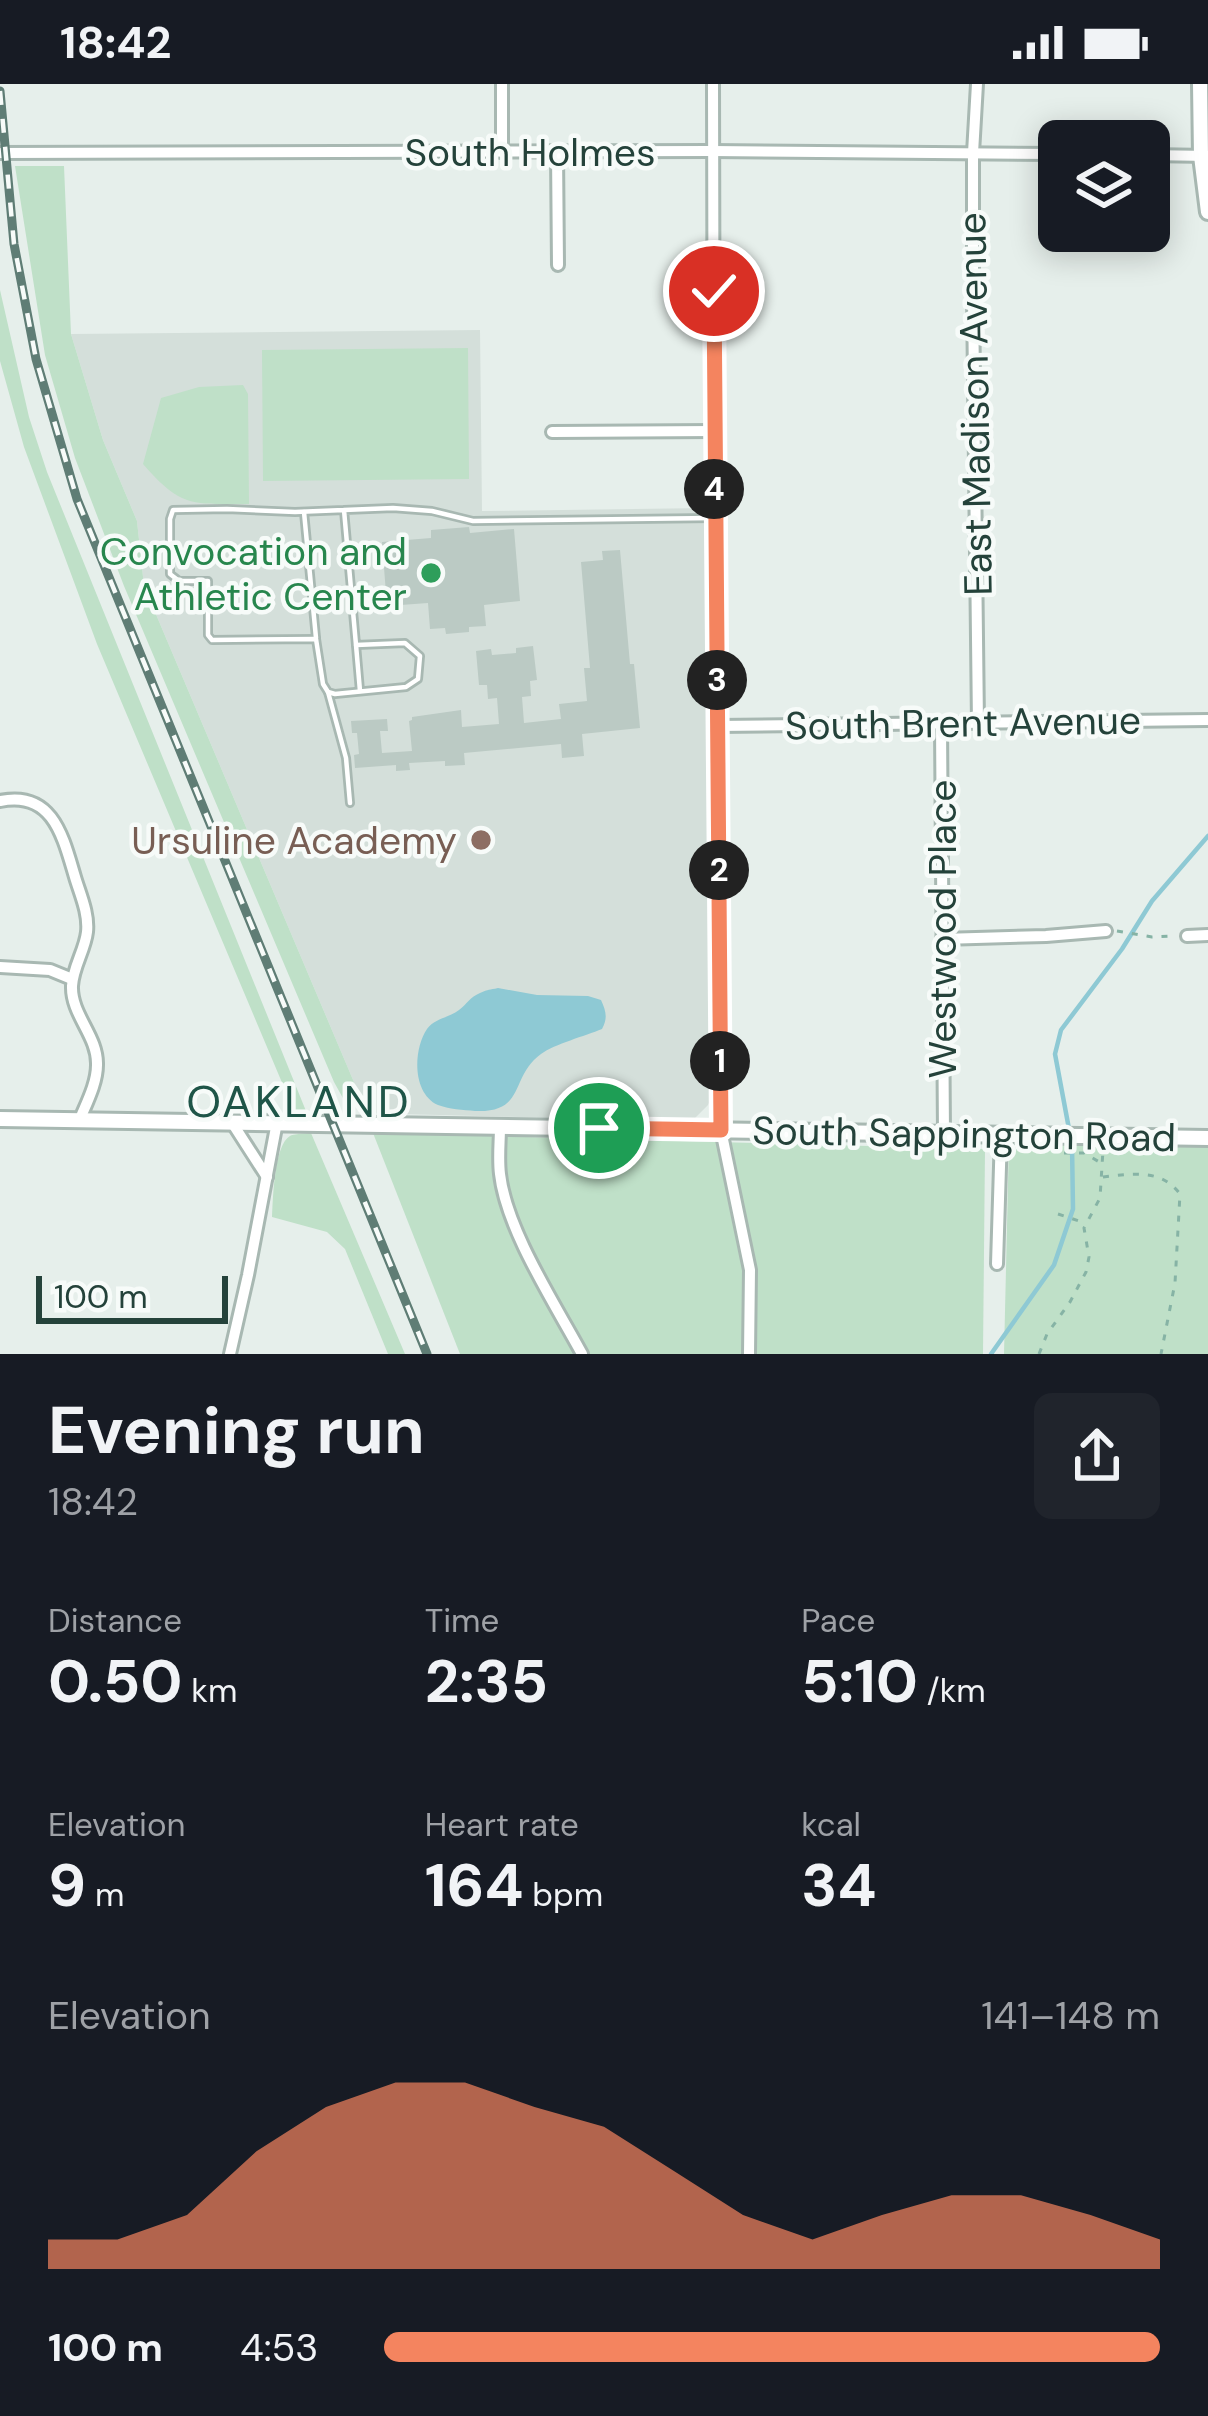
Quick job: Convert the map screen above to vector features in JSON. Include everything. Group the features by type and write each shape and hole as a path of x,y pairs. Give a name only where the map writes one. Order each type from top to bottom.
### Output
{"street":[{"path":"502,84 502,152"},
{"path":"712,84 721,1130 749,1270 749,1354"},
{"name":"East Madison Avenue","path":"977,84 973,153 978,724"},
{"path":"1200,84 1208,212"},
{"path":"557,152 558,265"},
{"name":"South Holmes","path":"0,153 1038,154"},
{"path":"1170,155 1204,156"},
{"path":"552,431 715,431"},
{"name":"South Brent Avenue","path":"718,726 1208,720"},
{"name":"Westwood Place","path":"940,725 944,1134"},
{"path":"0,801 31,802 54,819 87,920 72,993 97,1058 80,1119"},
{"path":"942,939 1106,931"},
{"path":"1187,936 1208,935"},
{"path":"0,967 50,970 72,979"},
{"name":"South Sappington Road","path":"0,1119 1208,1138"},
{"path":"231,1121 267,1177"},
{"path":"227,1352 277,1122"},
{"path":"500,1126 500,1174 508,1207 582,1354"},
{"path":"997,1264 1001,1134"}],"lane":[{"path":"316,639 212,640 206,630 208,581 178,580 170,574 172,510 393,508 473,521 714,518"},
{"path":"344,510 360,691"},
{"path":"304,512 323,685 339,724 350,802"},
{"path":"328,692 406,687 418,679 420,656 405,643 356,645"}],"path":[{"path":"1123,931 1187,936"},
{"path":"1039,1354 1086,1272 1089,1257 1084,1233 1098,1206 1104,1136"},
{"path":"1064,1153 1081,1153 1103,1163"},
{"path":"1103,1178 1147,1174 1175,1186 1180,1194 1174,1283 1161,1354"},
{"path":"1061,1215 1086,1224"}],"shaded area":[{"name":"Ursuline Academy","path":"480,330 482,511 708,508 712,1096 694,1119 359,1113 359,1094 144,586 137,521 103,440 71,334"}],"green space":[{"path":"15,166 64,166 71,334 103,440 137,521 144,586 359,1094 359,1109 344,1100 334,1082 124,586 75,458 45,355"},
{"path":"0,290 29,417 47,472 306,1111 294,1111 97,644 24,447 0,361"},
{"path":"468,348 469,479 263,481 262,350"},
{"path":"243,385 248,394 249,504 190,501 168,489 143,464 161,398 199,387"},
{"path":"311,1133 405,1354 388,1354 345,1249 327,1232 272,1217 275,1173 285,1141"},
{"path":"373,1133 985,1149 983,1354 460,1354"},
{"path":"1009,1141 1208,1142 1208,1354 1004,1354"}],"water":[{"path":"498,988 601,1000 604,1025 541,1054 503,1106 475,1111 438,1105 419,1081 422,1038 434,1023 477,995"}],"building":[{"name":"Convocation and Athletic Center","path":"469,527 470,533 514,529 520,601 484,605 486,626 446,634 445,628 430,629 428,603 387,606 382,542 431,538 431,530"},
{"path":"620,550 640,728 582,734 584,756 562,758 561,744 464,753 465,765 445,766 445,761 409,763 410,770 396,771 396,765 355,768 354,755 359,754 351,721 387,719 388,731 380,731 382,753 412,751 412,717 461,710 462,727 499,724 497,698 488,699 487,685 479,685 476,651 516,653 516,648 533,646 537,680 530,681 531,696 522,697 524,723 561,719 559,704 587,701 584,668 590,668 581,562 603,560 602,551"}],"waterway":[{"path":"991,1354 1054,1265 1073,1209 1072,1145 1055,1054 1061,1030 1152,901 1208,836"}],"railway":[{"path":"0,91 14,244 36,359 77,499 427,1354"}],"place":[{"name":"Convocation and Athletic Center","path":"431,573"},
{"name":"Ursuline Academy","path":"481,840"}],"district":[{"name":"OAKLAND","path":"299,1101"}],"route":[{"path":"599,1128 721,1130 714,291"}]}
